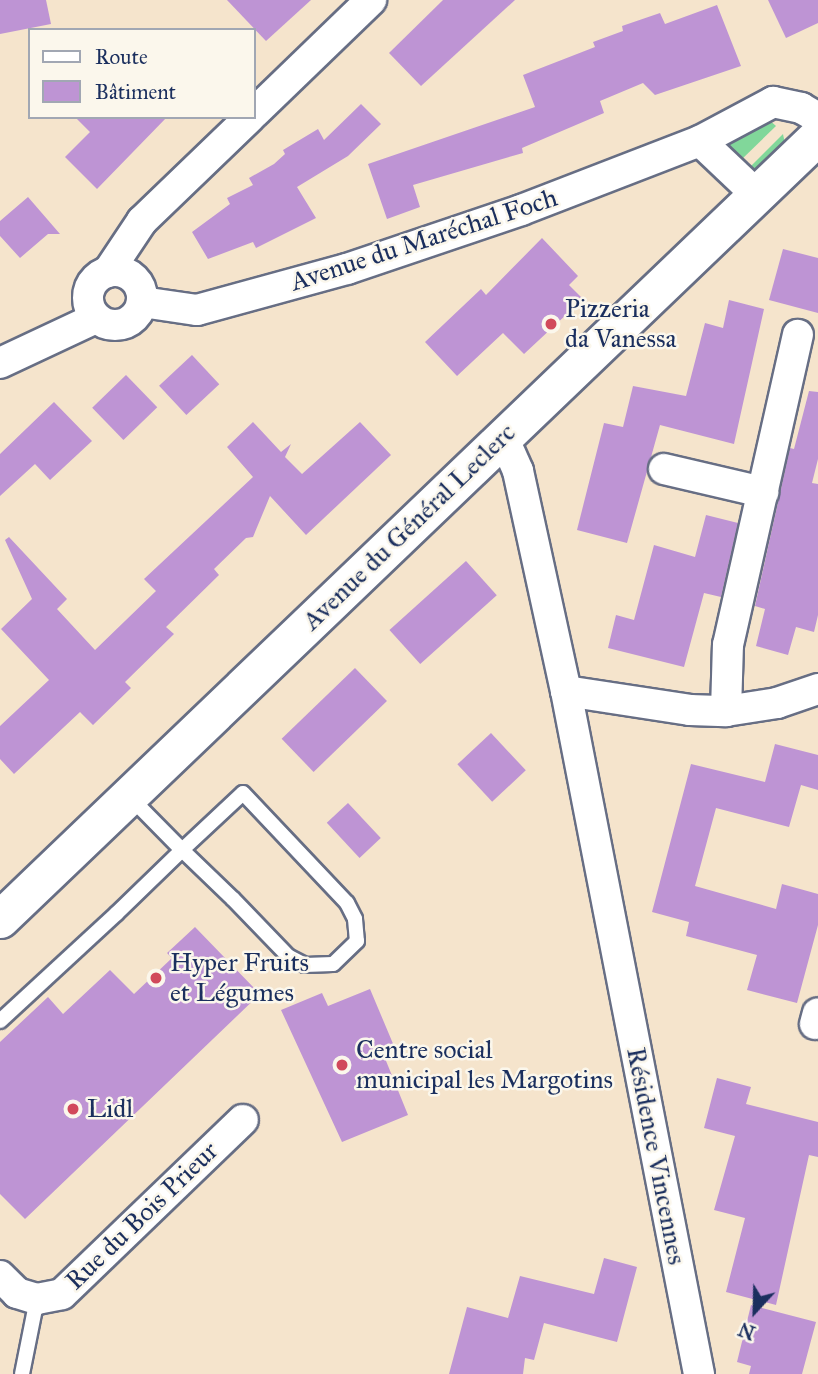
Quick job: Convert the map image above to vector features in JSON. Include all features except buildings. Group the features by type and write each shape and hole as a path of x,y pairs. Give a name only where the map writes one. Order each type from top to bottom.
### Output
{"street":[{"path":"256,111 371,0"},
{"name":"Avenue du Maréchal Foch","path":"142,302 197,310 347,269 521,211 700,141 774,102 800,108 818,118"},
{"path":"92,308 94,282 108,272 142,221 248,119"},
{"name":"Avenue du Général Leclerc","path":"0,919 818,136"},
{"path":"700,141 757,195"},
{"path":"92,308 111,325 128,322 142,302 133,278 108,272"},
{"path":"0,341 92,308"},
{"path":"0,363 92,308"},
{"path":"726,711 728,645 798,335"},
{"name":"Résidence Vincennes","path":"503,437 518,471 566,691 699,1374"},
{"path":"664,468 763,492"},
{"path":"566,691 690,710 726,711 777,704 818,689"},
{"name":"Rue du Bois Prieur","path":"0,1276 17,1293 37,1298 62,1294 243,1119"}],"lane":[{"path":"0,1021 182,850 243,793 347,903 355,919 357,941 333,964 305,965 297,961 182,850 128,795"},
{"path":"22,1374 37,1298"}],"green space":[{"path":"767,118 776,126 739,162 725,144"},
{"path":"783,134 785,144 757,173 747,170"}],"place":[{"name":"Pizzeria da Vanessa","path":"551,324"},
{"name":"Hyper Fruits et Légumes","path":"156,978"},
{"name":"Centre social municipal les Margotins","path":"342,1065"},
{"name":"Lidl","path":"73,1109"}]}
